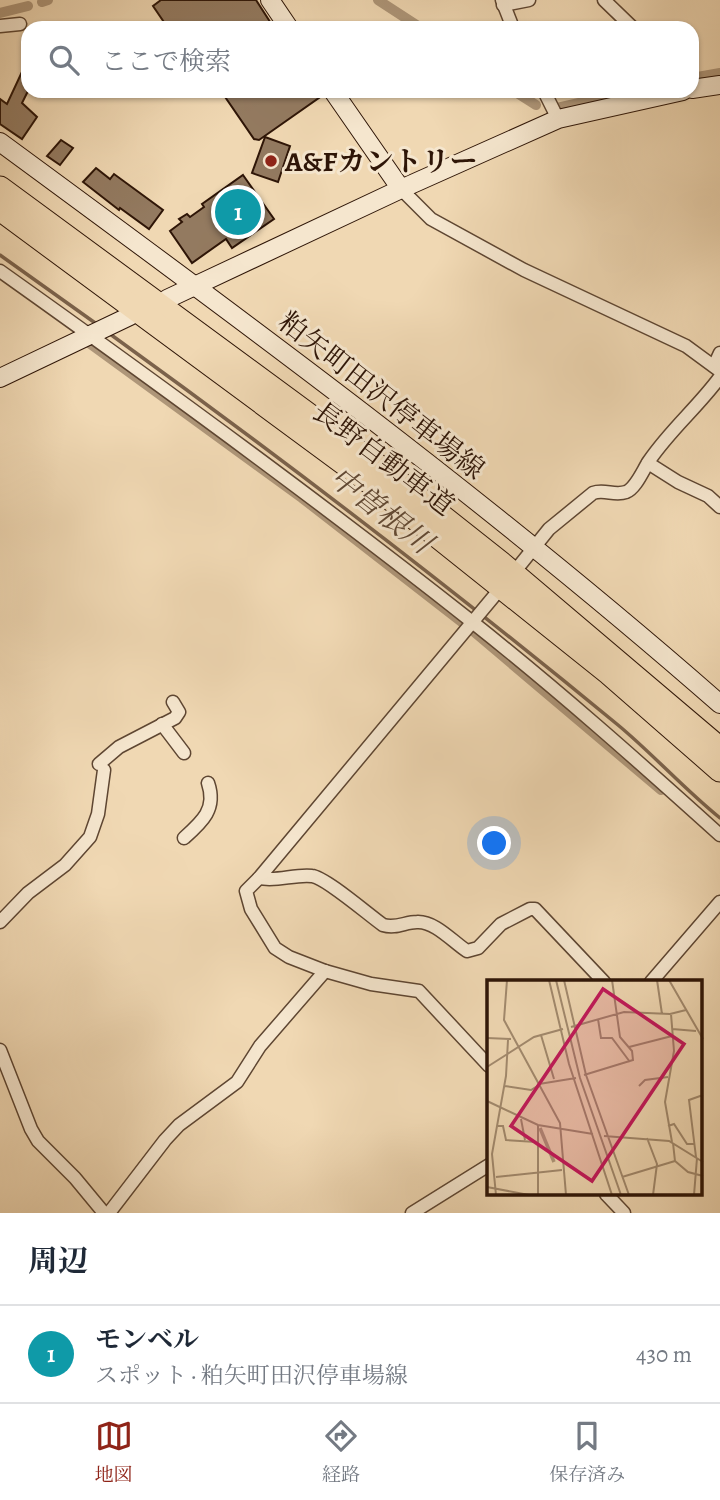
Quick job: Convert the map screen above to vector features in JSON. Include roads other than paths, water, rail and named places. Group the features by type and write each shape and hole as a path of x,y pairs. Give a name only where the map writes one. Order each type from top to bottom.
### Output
{"highway":[{"name":"長野自動車道","path":"0,188 382,469 503,565 720,749"},
{"name":"長野自動車道","path":"0,208 371,483 609,673 720,770"}],"main road":[{"path":"270,0 284,21"},
{"path":"699,88 720,85"},
{"path":"338,98 401,189"},
{"path":"167,299 401,189 558,120 653,98"},
{"name":"粕矢町田沢停車場線","path":"0,142 351,402 534,547 720,704"},
{"path":"0,378 130,316"}],"street":[{"path":"510,21 503,3 529,0"},
{"path":"604,0 626,21"},
{"path":"0,26 20,24"},
{"path":"547,98 558,120"},
{"path":"401,189 431,219 524,270 686,346 718,371"},
{"path":"0,271 284,478 472,622 626,751 720,835"},
{"path":"520,565 548,529 593,493 620,493 631,488 677,425 701,404 718,371 720,353"},
{"path":"648,463 678,482 708,496 720,508"},
{"path":"487,1064 419,991 371,984 325,971 289,957 275,948 248,901 246,891 495,595"},
{"path":"0,922 28,893 65,865 90,837 98,814 102,767 119,747 175,718 179,712 173,702"},
{"path":"162,724 184,753"},
{"path":"184,838 208,813 212,802 208,783"},
{"path":"259,878 270,881 285,877 317,876 383,925 395,927 417,922 430,924 467,951 478,948 501,924 535,909 602,980"},
{"path":"653,980 720,902"},
{"path":"0,1050 38,1141 106,1213 179,1125 237,1082 260,1046 325,971"},
{"path":"412,1213 487,1166"},
{"path":"608,1196 624,1213"}],"waterway":[{"path":"42,2 48,0"},
{"path":"378,0 410,21"},
{"path":"0,13 28,6"},
{"path":"699,77 720,73"},
{"path":"525,98 536,105"},
{"path":"557,108 601,98"},
{"name":"中曽根川","path":"0,255 98,325"},
{"name":"中曽根川","path":"110,334 430,574 618,725 720,818"},
{"path":"89,343 302,498 463,623"},
{"path":"473,631 661,790"}],"place":[{"name":"A&Fカントリー","path":"271,161"},
{"name":"モンベル","path":"238,212"}]}
